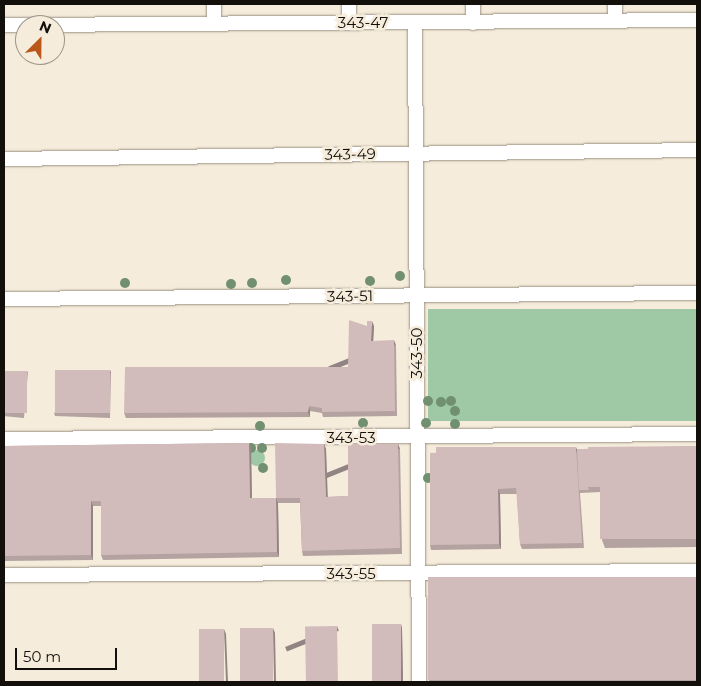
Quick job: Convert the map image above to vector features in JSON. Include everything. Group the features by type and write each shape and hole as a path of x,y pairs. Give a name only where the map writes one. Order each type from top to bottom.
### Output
{"street":[{"path":"214,4 214,24"},
{"path":"349,4 349,23"},
{"path":"473,4 473,23"},
{"path":"615,4 615,21"},
{"name":"343-47","path":"65,25 697,20"},
{"name":"343-50","path":"415,23 419,682"},
{"name":"343-49","path":"4,159 697,150"},
{"name":"343-51","path":"4,299 697,293"},
{"name":"343-53","path":"4,439 418,438 697,434"},
{"name":"343-55","path":"4,575 697,571"}],"green space":[{"path":"428,309 697,309 697,421 428,421"},
{"path":"254,450 260,450 265,455 263,464 254,466 249,461 249,455"}],"building":[{"path":"349,320 367,326 367,321 372,321 371,341 394,340 395,411 322,412 322,408 309,406 308,412 124,413 125,367 348,367"},
{"path":"55,370 110,370 110,413 55,413"},
{"path":"4,371 27,371 27,413 4,413"},
{"path":"249,443 250,498 276,498 277,552 101,555 101,501 91,501 91,555 4,556 4,446"},
{"path":"275,443 324,444 326,497 348,496 348,444 398,444 400,548 302,551 300,498 276,498"},
{"path":"697,446 697,484 600,485 601,487 588,487 588,447"},
{"path":"436,447 576,447 582,543 520,544 516,488 498,489 499,544 430,545 430,453 436,453"},
{"path":"577,449 588,449 589,490 579,490"},
{"path":"600,484 697,484 697,539 600,539"},
{"path":"428,577 697,577 697,680 428,680"},
{"path":"372,624 401,624 401,681 372,681"},
{"path":"337,626 338,682 306,682 305,627"},
{"path":"240,628 273,628 273,682 240,682"},
{"path":"199,629 224,629 224,682 199,682"}]}
